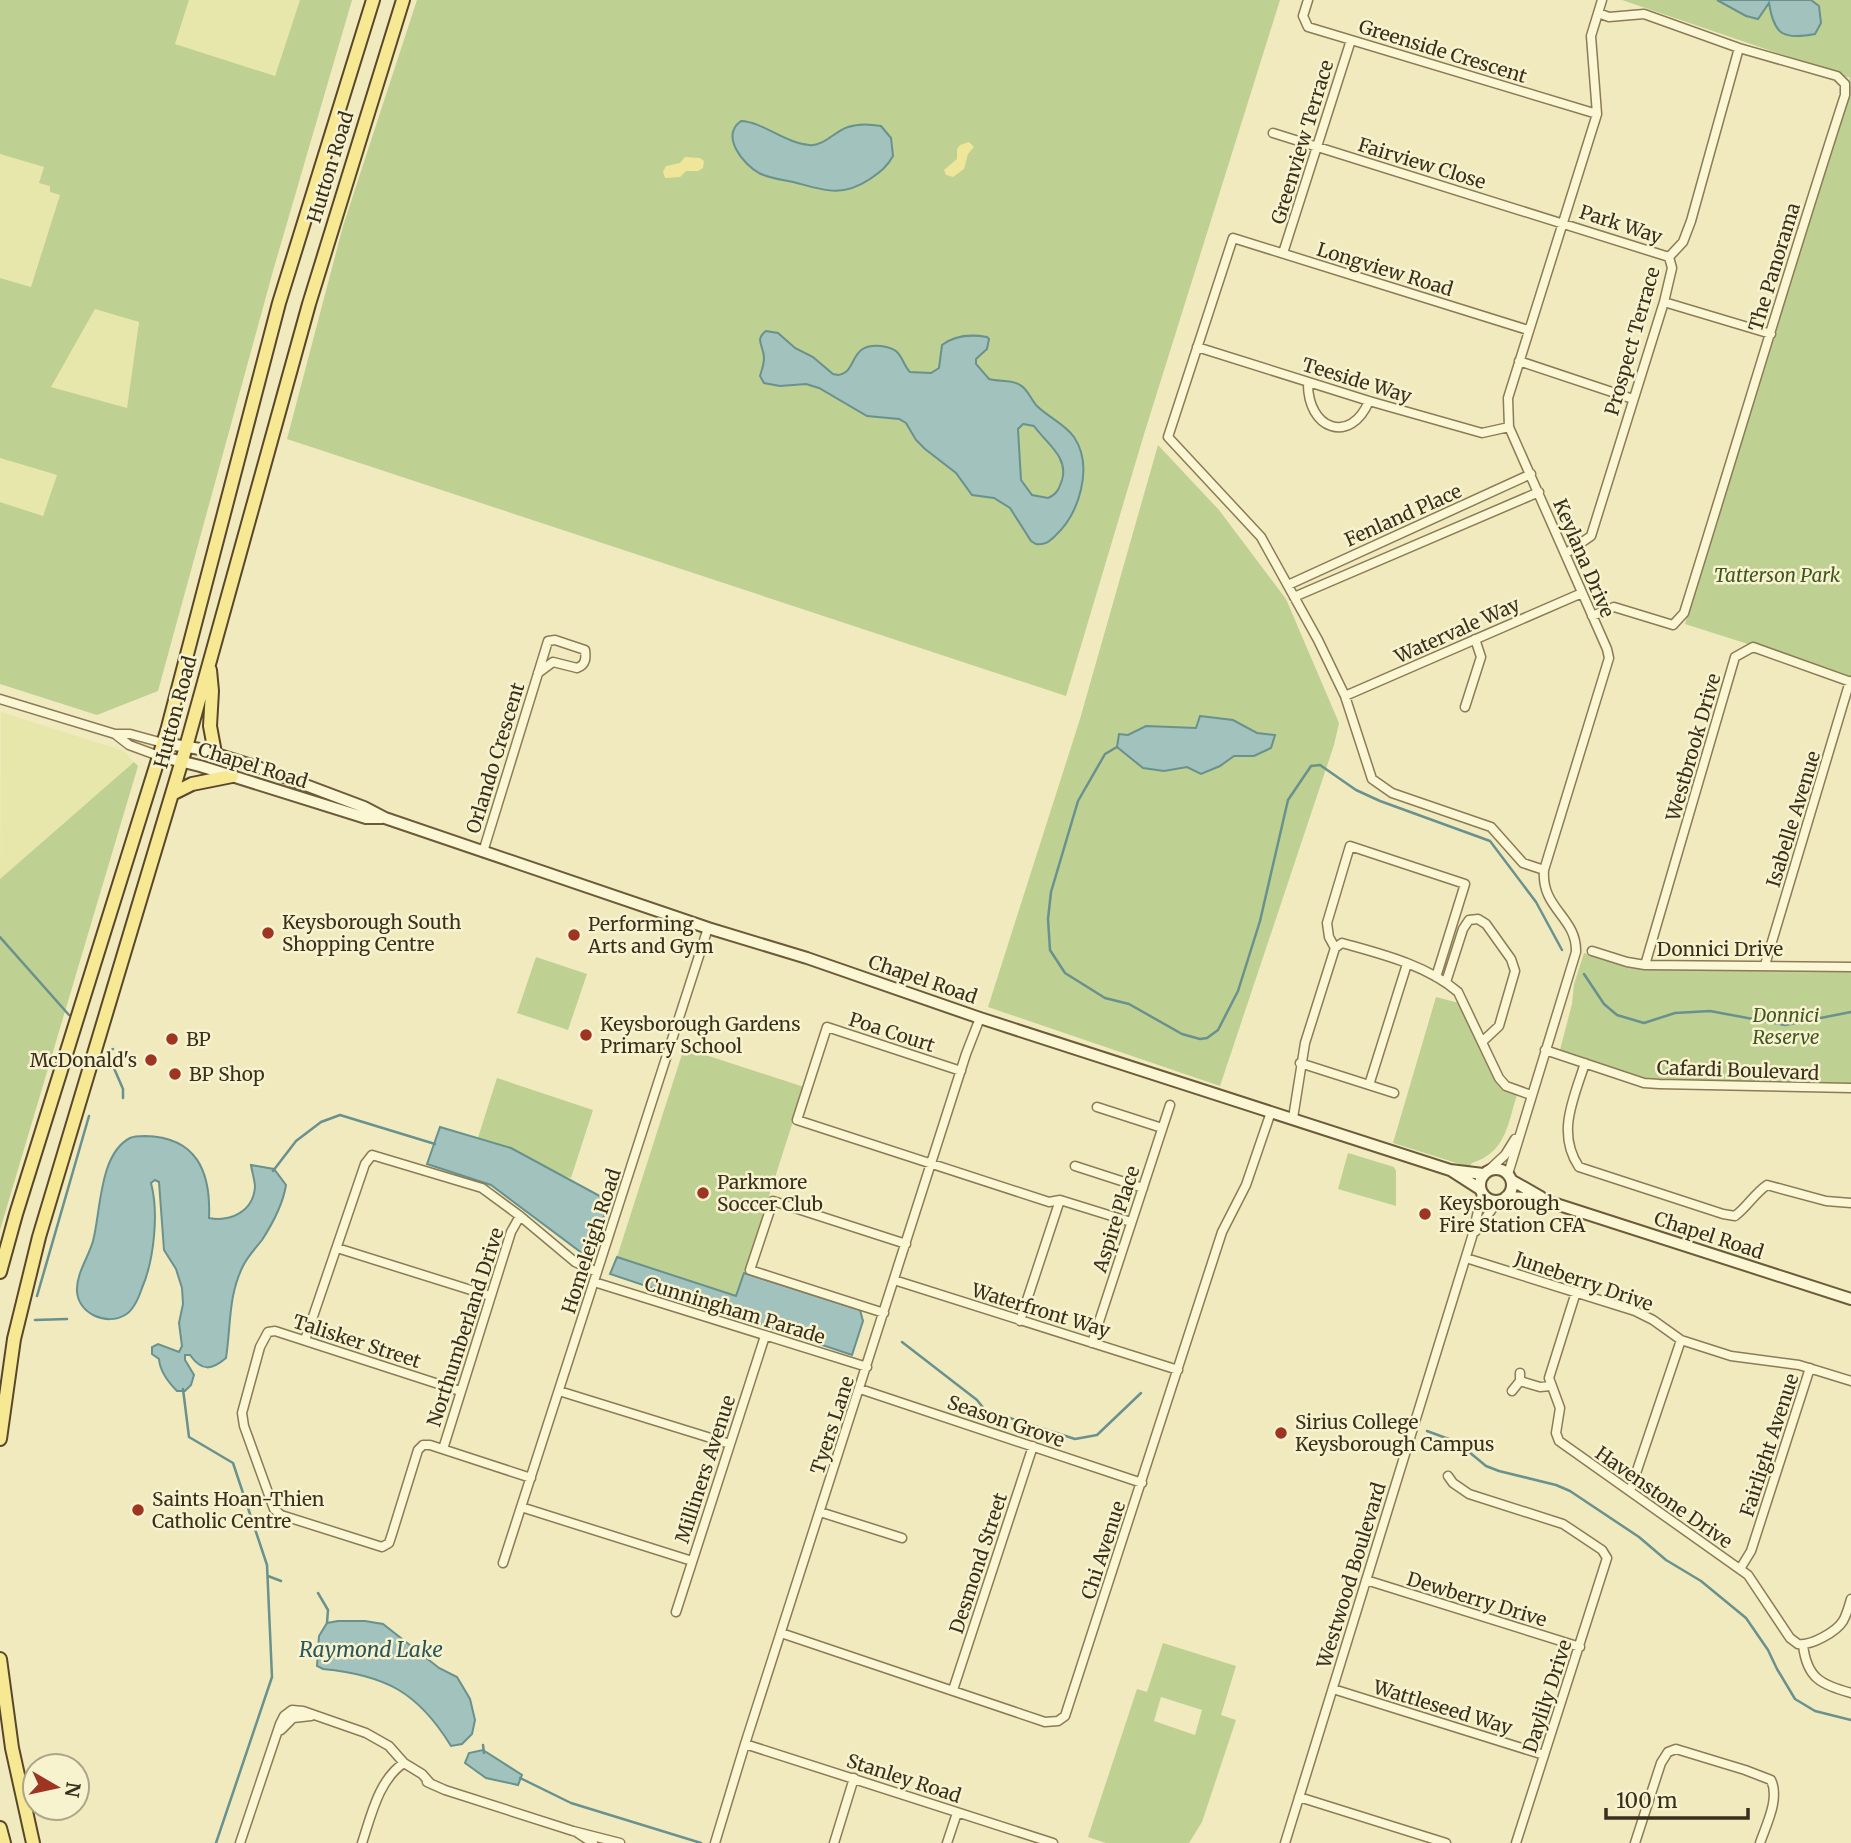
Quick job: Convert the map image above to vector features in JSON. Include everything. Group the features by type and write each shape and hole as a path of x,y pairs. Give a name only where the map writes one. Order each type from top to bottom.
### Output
{"main road":[{"name":"Hutton Road","path":"0,1272 161,749 279,303 373,0"},
{"name":"Hutton Road","path":"0,1439 14,1339 30,1269 182,761 309,304 403,0"},
{"path":"210,659 210,726 215,754"},
{"name":"Chapel Road","path":"161,749 186,747 267,770 364,807 385,818 980,1018 1450,1170 1487,1172"},
{"name":"Chapel Road","path":"161,749 182,761 366,818 385,818"},
{"path":"172,794 192,784 232,776"},
{"path":"1500,1169 1509,1177 1511,1189 1502,1199 1489,1200 1481,1192 1487,1172 1500,1169"},
{"name":"Chapel Road","path":"1450,1170 1481,1192"},
{"name":"Chapel Road","path":"1509,1177 1556,1204"},
{"name":"Chapel Road","path":"1502,1199 1528,1198 1556,1204 1851,1299"},
{"path":"0,1659 12,1748 33,1843"},
{"path":"0,1828 4,1843"}],"street":[{"name":"Greenside Crescent","path":"1308,0 1303,16 1308,27 1597,114"},
{"name":"Keylana Drive","path":"1544,870 1609,658 1509,427 1508,398 1597,114 1591,36 1602,0"},
{"name":"The Panorama","path":"1592,616 1614,607 1673,625 1684,613 1771,334 1783,287 1845,95 1845,85 1837,76 1739,48 1644,13 1609,17 1598,13"},
{"name":"Greenview Terrace","path":"1283,253 1350,40"},
{"name":"Prospect Terrace","path":"1565,554 1591,536 1664,302 1672,268 1669,257 1683,242 1691,221 1739,48"},
{"name":"Fairview Close","path":"1273,133 1562,222"},
{"name":"Park Way","path":"1562,222 1669,257"},
{"name":"Longview Road","path":"1198,347 1233,238 1528,330"},
{"path":"1664,302 1771,334"},
{"path":"1198,347 1168,437 1261,537 1345,696 1372,779 1392,793 1491,827 1523,863 1544,870 1545,893 1570,928 1576,943 1509,1177"},
{"name":"Teeside Way","path":"1198,347 1369,401 1482,433 1509,427"},
{"path":"1519,361 1633,399"},
{"path":"1308,382 1312,410 1324,423 1335,427 1348,425 1360,418 1369,401"},
{"name":"Fenland Place","path":"1288,585 1531,474"},
{"name":"Fenland Place","path":"1294,597 1539,492"},
{"name":"Watervale Way","path":"1345,696 1582,593"},
{"path":"1465,707 1481,657 1475,639"},
{"name":"Orlando Crescent","path":"483,852 545,646 550,640 585,650 586,660 581,667 553,662 538,673"},
{"name":"Westbrook Drive","path":"1645,965 1735,657 1753,647 1851,682"},
{"name":"Isabelle Avenue","path":"1765,965 1851,682"},
{"name":"Chapel Road","path":"0,699 115,734 130,734 161,749"},
{"name":"Chapel Road","path":"115,734 129,745 161,749"},
{"path":"1335,948 1329,937 1327,923 1350,846 1465,884 1436,977"},
{"path":"1446,982 1463,929 1469,920 1478,919 1486,924 1511,959 1516,971 1499,1026 1483,1041"},
{"name":"Homeleigh Road","path":"503,1563 708,928"},
{"path":"1293,1118 1300,1063 1335,948 1342,943 1407,964 1446,982 1458,992 1499,1078 1506,1086 1531,1095"},
{"name":"Donnici Drive","path":"1592,951 1645,965 1851,967"},
{"path":"1369,1085 1407,964"},
{"name":"Tyers Lane","path":"715,1843 980,1018"},
{"name":"Poa Court","path":"932,1164 797,1120 827,1027 961,1071"},
{"name":"Cafardi Boulevard","path":"1545,1050 1644,1083 1851,1088"},
{"path":"1300,1063 1394,1093"},
{"path":"1585,1063 1568,1111 1567,1128 1573,1159 1579,1167 1735,1216 1749,1206 1756,1192 1767,1185 1826,1202 1851,1203"},
{"name":"Aspire Place","path":"1092,1343 1170,1105"},
{"path":"1097,1107 1162,1128"},
{"name":"Chi Avenue","path":"781,1633 1045,1722 1058,1721 1065,1716 1222,1232 1246,1185 1271,1112"},
{"path":"1487,1172 1506,1155 1523,1122"},
{"path":"305,1340 365,1164 373,1155 482,1188 575,1262 597,1272"},
{"path":"932,1164 1049,1202 1060,1200 1132,1222"},
{"path":"1075,1166 1143,1188"},
{"name":"Westwood Boulevard","path":"1284,1843 1466,1258 1481,1192"},
{"name":"Westwood Boulevard","path":"1472,1237 1502,1199"},
{"path":"1020,1321 1060,1200"},
{"path":"884,1313 750,1270 773,1201 906,1244"},
{"name":"Northumberland Drive","path":"443,1449 511,1231 520,1216"},
{"path":"337,1248 490,1296"},
{"name":"Juneberry Drive","path":"1466,1258 1635,1311 1681,1340 1731,1356 1810,1368 1851,1381"},
{"name":"Waterfront Way","path":"894,1280 1178,1370"},
{"name":"Cunningham Parade","path":"594,1282 867,1367"},
{"name":"Havenstone Drive","path":"1576,1292 1550,1373 1551,1387 1560,1408 1556,1433 1559,1441 1740,1569 1754,1583 1790,1638 1803,1645"},
{"name":"Talisker Street","path":"443,1449 423,1445 418,1450 393,1534 389,1543 382,1547 281,1515 270,1497 244,1426 242,1413 265,1334 275,1331 460,1391"},
{"name":"Milliners Avenue","path":"676,1612 765,1336"},
{"path":"1630,1491 1681,1340"},
{"name":"Fairlight Avenue","path":"1740,1569 1751,1552 1810,1368"},
{"path":"1512,1391 1520,1377 1540,1387 1551,1387"},
{"name":"Season Grove","path":"860,1389 1142,1483"},
{"path":"559,1391 730,1444"},
{"name":"Desmond Street","path":"953,1690 1033,1446"},
{"path":"443,1449 531,1478"},
{"name":"Daylily Drive","path":"1448,1476 1469,1494 1563,1524 1602,1550 1607,1558 1516,1843"},
{"path":"521,1507 692,1561"},
{"path":"820,1511 902,1538"},
{"name":"Dewberry Drive","path":"1366,1580 1580,1647"},
{"path":"1851,1599 1841,1623 1811,1643 1803,1645 1806,1661 1818,1681 1851,1693"},
{"name":"Wattleseed Way","path":"1333,1689 1544,1755"},
{"path":"240,1843 279,1732 290,1720 311,1716 366,1733 396,1752 403,1765 422,1774 431,1784 573,1831 586,1832 596,1842 620,1843"},
{"name":"Stanley Road","path":"745,1744 1053,1843"},
{"path":"1636,1843 1661,1763 1668,1752 1676,1749 1771,1780 1774,1798 1760,1843"},
{"path":"362,1843 375,1802 403,1765"},
{"path":"834,1843 854,1778"},
{"path":"1299,1797 1446,1843"},
{"path":"947,1843 957,1813"}],"green space":[{"path":"0,0 189,0 175,44 275,76 300,0 352,0 273,271 158,691 97,715 0,684 0,502 43,516 57,475 0,458 0,278 31,287 60,195 50,192 50,186 39,183 44,167 0,154","holes":["95,309 139,322 127,408 51,387"]},
{"path":"189,0 300,0 275,76 175,44"},
{"path":"417,0 1280,0 1145,431 1066,696 287,439 343,226"},
{"name":"Tatterson Park","path":"1622,0 1851,0 1851,677 1685,624 1850,78"},
{"path":"0,154 44,167 50,186 60,195 31,287 0,278"},
{"path":"95,308 139,322 127,408 51,387"},
{"path":"1158,445 1219,510 1286,599 1339,723 1334,745 1220,1086 988,1007 1080,719"},
{"path":"0,458 57,475 43,516 0,502"},
{"path":"1,712 124,751 134,762 0,879"},
{"path":"134,762 138,766 0,1230 0,879"},
{"name":"Donnici Reserve","path":"1584,953 1634,967 1851,972 1851,1084 1648,1079 1560,1050 1572,1004 1574,984"},
{"path":"536,957 587,974 568,1030 517,1013"},
{"path":"1436,997 1459,1003 1498,1083 1503,1089 1517,1095 1499,1145 1469,1167 1393,1143"},
{"name":"Parkmore Soccer Club","path":"684,1048 804,1087 737,1296 617,1257"},
{"path":"497,1078 593,1110 571,1178 475,1147"},
{"path":"1348,1153 1394,1167 1396,1206 1338,1189"},
{"path":"1163,1643 1236,1666 1221,1715 1236,1720 1202,1822 1189,1843 1106,1843 1088,1837 1137,1689 1147,1692","holes":["1161,1697 1202,1710 1195,1735 1154,1721"]}],"sand":[{"path":"969,142 974,147 968,154 964,169 953,177 946,175 944,170 957,159 957,149"},
{"path":"685,157 700,158 704,161 703,168 686,171 680,177 665,178 663,172 666,166 680,163"}],"water":[{"path":"1717,0 1811,0 1819,6 1821,23 1815,34 1788,35 1777,28 1769,3 1758,19 1746,16"},
{"path":"741,121 758,125 791,141 809,145 819,144 852,126 881,126 891,138 893,156 883,169 870,179 843,190 834,191 768,177 746,163 736,149 733,134"},
{"path":"766,331 778,333 795,348 838,375 849,369 858,353 870,346 890,348 897,352 910,372 931,373 939,368 942,345 963,336 987,337 987,349 976,359 976,364 989,379 1013,382 1023,387 1037,406 1070,432 1080,449 1083,462 1081,490 1064,527 1051,540 1036,544 1031,541 1010,508 994,498 972,495 956,473 916,440 906,423 899,419 867,416 819,388 806,384 780,386 764,383 760,376 764,360 760,340","holes":["1023,424 1034,426 1062,464 1060,486 1056,493 1048,498 1032,495 1021,480 1018,429"]},
{"path":"1200,716 1233,720 1257,733 1275,735 1271,748 1254,756 1234,756 1201,774 1187,767 1164,771 1143,768 1117,747 1119,734 1128,735 1146,726 1196,728"},
{"path":"440,1127 511,1148 609,1201 590,1259 491,1185 427,1164"},
{"path":"145,1136 177,1143 189,1150 197,1160 207,1186 209,1218 232,1217 250,1203 255,1187 251,1165 274,1169 286,1185 274,1220 238,1277 232,1300 226,1358 212,1367 203,1367 190,1355 185,1355 194,1375 191,1385 185,1391 177,1391 174,1388 163,1372 159,1359 152,1354 152,1347 158,1344 179,1352 182,1346 179,1323 183,1304 182,1288 176,1269 164,1250 159,1182 155,1180 151,1183 155,1208 152,1250 146,1277 134,1307 118,1318 102,1318 82,1306 77,1291 93,1241 103,1184 112,1157 130,1138"},
{"path":"617,1257 736,1296 744,1273 860,1310 863,1321 852,1355 610,1274"},
{"name":"Raymond Lake","path":"338,1621 383,1624 439,1668 457,1677 470,1699 475,1720 472,1734 462,1744 451,1746 426,1712 398,1690 365,1676 317,1666 319,1636 327,1623"},
{"path":"483,1750 522,1775 518,1785 486,1778 465,1763 469,1753"}],"waterway":[{"path":"1117,747 1105,754 1078,801 1051,892 1048,919 1050,950 1065,973 1105,998 1129,1004 1182,1034 1200,1039 1207,1038 1218,1030 1238,991 1260,921 1288,800 1311,766 1320,765 1356,790 1380,801 1490,841 1536,902 1562,950"},
{"path":"0,937 69,1015"},
{"path":"1584,974 1604,1004 1617,1015 1644,1023 1675,1013 1710,1011 1785,1025 1851,1012"},
{"path":"113,1049 107,1052 123,1089 123,1098"},
{"path":"273,1171 296,1141 321,1122 340,1115 435,1144"},
{"path":"37,1296 89,1116"},
{"path":"35,1320 67,1319"},
{"path":"902,1342 977,1400 985,1410 1075,1439 1097,1435 1141,1393"},
{"path":"183,1389 189,1437 233,1463 267,1565 272,1677 216,1843"},
{"path":"1427,1431 1457,1442 1486,1466 1570,1491 1639,1537 1666,1560 1701,1581 1746,1618 1768,1650 1795,1699 1815,1711 1851,1720"},
{"path":"268,1576 281,1581"},
{"path":"318,1593 328,1610 327,1623"},
{"path":"483,1745 484,1753"},
{"path":"520,1778 571,1803 701,1843"}],"place":[{"name":"Keysborough South Shopping Centre","path":"268,933"},
{"name":"Performing Arts and Gym","path":"574,935"},
{"name":"Keysborough Gardens Primary School","path":"586,1035"},
{"name":"BP","path":"172,1039"},
{"name":"McDonald's","path":"151,1060"},
{"name":"BP Shop","path":"175,1074"},
{"name":"Parkmore Soccer Club","path":"703,1193"},
{"name":"Keysborough Fire Station CFA","path":"1425,1214"},
{"name":"Sirius College Keysborough Campus","path":"1281,1433"},
{"name":"Saints Hoan-Thien Catholic Centre","path":"138,1510"}]}
